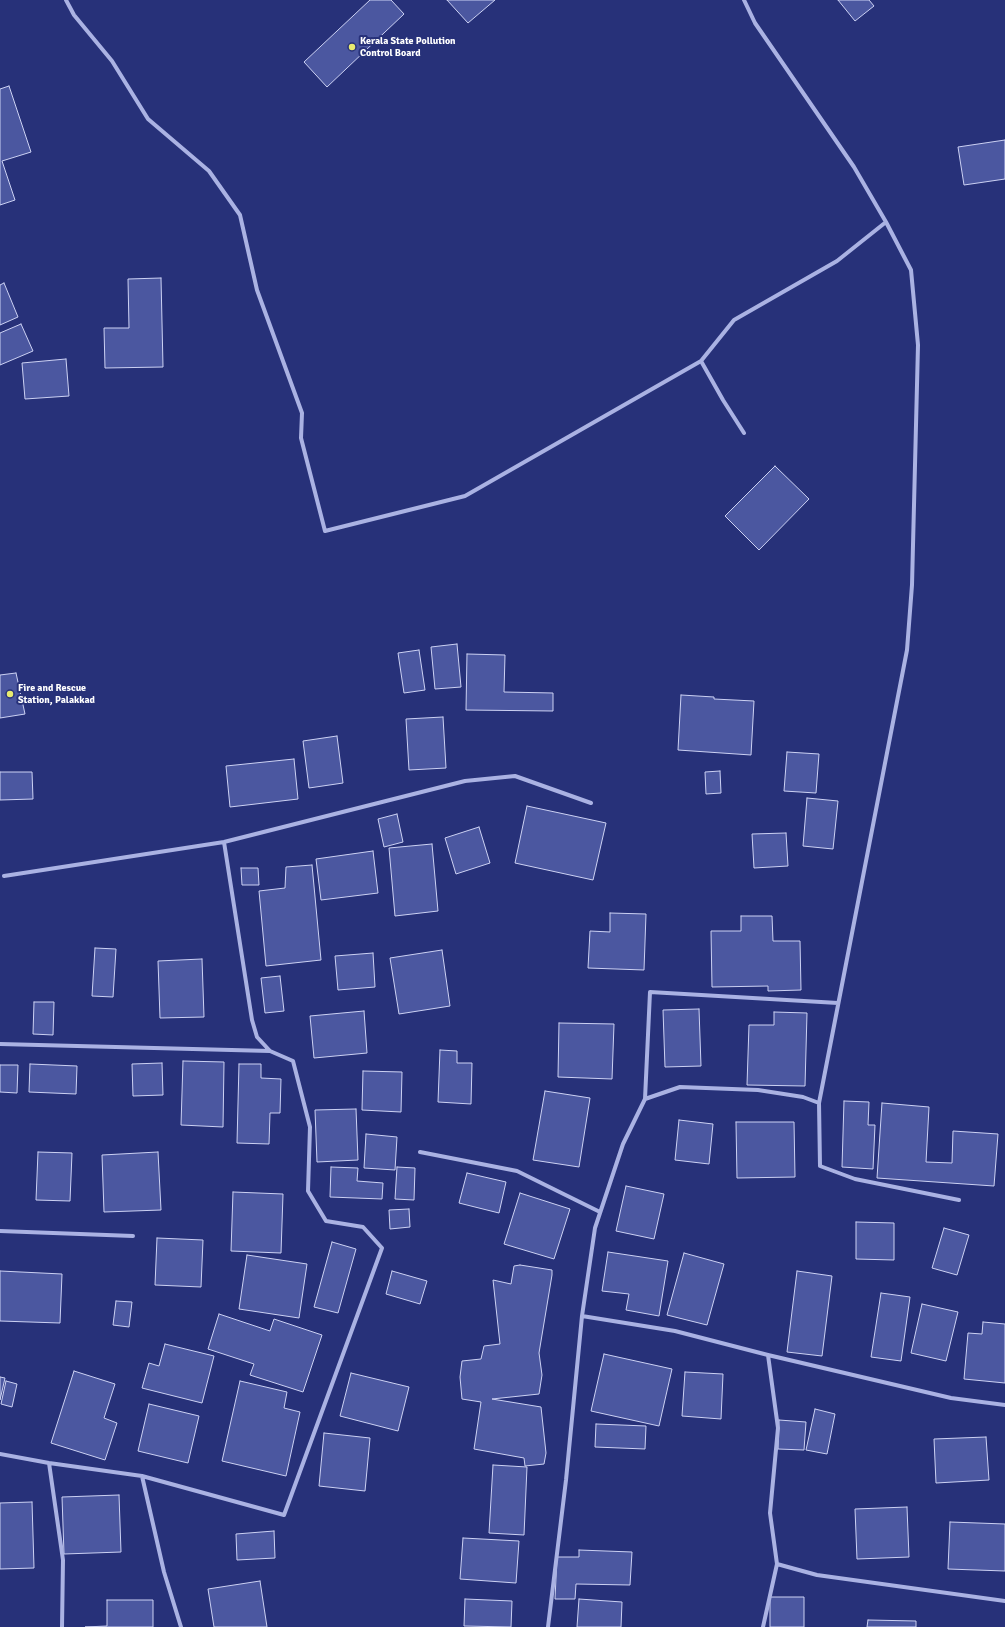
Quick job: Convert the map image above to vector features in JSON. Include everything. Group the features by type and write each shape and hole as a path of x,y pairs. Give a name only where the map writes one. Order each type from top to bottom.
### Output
{"street":[{"path":"66,0 74,15 112,61 148,119 209,171 240,215 257,290 302,413 301,438 325,531 465,496 701,361 734,320 837,261 886,222"},
{"path":"744,0 755,22 854,167 886,222 911,270 918,345 912,585 907,650 819,1103 820,1166 855,1179 960,1200"},
{"path":"701,361 744,433"},
{"path":"4,876 224,842 465,781 515,776 591,804"},
{"path":"224,842 252,1020 257,1037 270,1051"},
{"path":"548,1627 566,1480 582,1316 595,1228 624,1144 645,1099 650,992 838,1003"},
{"path":"0,1044 270,1051 293,1061 310,1127 308,1191 326,1221 363,1227 382,1248 284,1515 142,1476 49,1463 0,1454"},
{"path":"645,1099 680,1087 758,1090 803,1097 819,1103"},
{"path":"420,1152 517,1170 600,1212"},
{"path":"0,1231 133,1236"},
{"path":"582,1316 674,1331 768,1355 951,1398 1005,1405"},
{"path":"763,1627 777,1564 770,1513 778,1428 768,1355"},
{"path":"49,1463 63,1560 62,1627"},
{"path":"142,1476 164,1572 181,1627"},
{"path":"777,1564 816,1575 1005,1601"}],"building":[{"path":"370,0 391,0 404,14 327,87 304,62"},
{"path":"447,0 495,0 468,23"},
{"path":"838,0 869,0 874,6 855,21"},
{"path":"9,86 31,152 2,161 15,200 0,205 0,89"},
{"path":"1005,140 1005,179 964,185 958,147"},
{"path":"161,278 163,367 105,368 104,328 129,328 128,279"},
{"path":"4,283 18,317 0,325 0,285"},
{"path":"21,324 33,351 0,365 0,333"},
{"path":"66,359 69,396 25,399 22,363"},
{"path":"775,466 809,499 759,550 725,516"},
{"path":"457,644 461,687 435,689 431,647"},
{"path":"419,650 425,690 404,693 398,653"},
{"path":"467,654 505,655 504,692 553,693 553,711 466,710"},
{"name":"Fire and Rescue Station, Palakkad","path":"16,673 25,714 0,718 0,675"},
{"path":"681,695 714,697 714,699 754,701 751,755 678,750"},
{"path":"443,717 446,768 409,770 406,719"},
{"path":"337,736 343,783 309,788 303,741"},
{"path":"787,752 819,754 816,793 784,791"},
{"path":"294,759 298,799 230,807 226,766"},
{"path":"720,771 721,793 706,794 705,772"},
{"path":"0,772 32,772 33,799 0,800"},
{"path":"807,798 838,801 833,849 803,846"},
{"path":"527,806 606,823 593,880 515,863"},
{"path":"397,814 403,842 384,847 378,819"},
{"path":"479,827 490,863 456,874 445,838"},
{"path":"786,833 788,866 754,868 752,834"},
{"path":"432,844 438,911 395,916 389,848"},
{"path":"373,851 378,893 321,900 316,859"},
{"path":"312,865 321,960 266,966 259,891 285,888 286,867"},
{"path":"241,868 258,868 259,885 242,885"},
{"path":"610,913 646,914 644,970 588,968 590,931 610,932"},
{"path":"741,916 772,916 773,941 800,941 801,990 768,991 768,986 712,987 711,931 741,931"},
{"path":"95,948 116,949 113,997 92,996"},
{"path":"442,950 450,1006 399,1014 390,958"},
{"path":"373,953 375,987 338,990 335,956"},
{"path":"202,959 204,1017 160,1018 158,961"},
{"path":"280,976 284,1011 265,1013 261,978"},
{"path":"34,1002 54,1002 53,1035 33,1034"},
{"path":"699,1009 701,1066 665,1067 663,1010"},
{"path":"364,1011 367,1053 314,1058 310,1016"},
{"path":"774,1012 807,1013 805,1086 747,1085 749,1025 774,1025"},
{"path":"559,1023 614,1024 612,1079 558,1077"},
{"path":"440,1050 457,1051 457,1063 472,1063 471,1104 438,1102"},
{"path":"183,1061 224,1062 223,1127 181,1125"},
{"path":"162,1063 163,1095 133,1096 132,1064"},
{"path":"30,1064 77,1066 76,1094 29,1092"},
{"path":"239,1064 261,1064 261,1078 281,1079 280,1113 270,1113 269,1144 237,1143"},
{"path":"0,1065 18,1065 17,1093 0,1092"},
{"path":"363,1071 402,1072 401,1112 362,1110"},
{"path":"545,1091 590,1098 579,1167 533,1160"},
{"path":"844,1101 869,1102 868,1125 875,1125 873,1169 842,1167"},
{"path":"882,1103 929,1107 926,1162 952,1163 953,1131 998,1134 994,1186 877,1178"},
{"path":"356,1109 358,1160 317,1162 315,1110"},
{"path":"679,1120 713,1124 709,1164 675,1160"},
{"path":"736,1122 794,1122 795,1177 737,1178"},
{"path":"366,1134 397,1137 395,1170 364,1168"},
{"path":"38,1152 72,1153 70,1201 36,1200"},
{"path":"158,1152 161,1210 104,1212 102,1155"},
{"path":"331,1167 358,1168 357,1181 383,1183 382,1199 330,1197"},
{"path":"397,1167 415,1168 414,1200 395,1199"},
{"path":"467,1173 506,1182 499,1213 459,1203"},
{"path":"626,1186 664,1194 654,1239 616,1231"},
{"path":"233,1192 283,1194 281,1253 231,1251"},
{"path":"520,1193 570,1209 554,1259 504,1244"},
{"path":"409,1209 410,1227 390,1229 389,1210"},
{"path":"856,1222 894,1223 894,1260 856,1259"},
{"path":"944,1228 969,1235 957,1275 932,1268"},
{"path":"157,1238 203,1240 201,1287 155,1285"},
{"path":"332,1242 356,1249 338,1313 314,1307"},
{"path":"608,1252 668,1261 659,1316 626,1310 629,1294 602,1291"},
{"path":"684,1253 724,1264 707,1325 667,1315"},
{"path":"247,1255 307,1264 299,1318 239,1309"},
{"path":"520,1265 552,1270 539,1353 542,1375 539,1394 492,1399 541,1407 546,1453 544,1464 525,1466 524,1458 474,1449 481,1402 462,1399 460,1377 462,1361 481,1359 484,1346 500,1344 493,1280 511,1284 514,1266"},
{"path":"0,1271 62,1274 60,1323 0,1321"},
{"path":"392,1271 427,1281 420,1304 386,1294"},
{"path":"797,1271 832,1276 822,1356 787,1352"},
{"path":"881,1293 910,1297 901,1361 871,1357"},
{"path":"116,1301 132,1302 129,1327 113,1325"},
{"path":"922,1304 958,1312 946,1361 911,1353"},
{"path":"219,1314 270,1331 274,1319 322,1335 303,1392 250,1375 254,1364 208,1349"},
{"path":"983,1322 1005,1324 1005,1383 964,1379 968,1333 982,1334"},
{"path":"165,1344 214,1356 202,1403 142,1388 149,1363 159,1366"},
{"path":"604,1354 672,1369 659,1426 591,1411"},
{"path":"74,1371 115,1384 104,1418 117,1423 105,1460 51,1443"},
{"path":"685,1372 723,1374 721,1419 682,1416"},
{"path":"351,1373 409,1387 398,1431 340,1416"},
{"path":"0,1377 5,1378 0,1400"},
{"path":"6,1381 17,1384 12,1407 1,1404"},
{"path":"240,1381 287,1392 284,1408 300,1412 286,1476 222,1461"},
{"path":"149,1404 199,1416 188,1463 138,1451"},
{"path":"815,1409 835,1414 827,1454 806,1450"},
{"path":"779,1420 806,1422 804,1450 778,1449"},
{"path":"596,1424 646,1426 645,1449 595,1447"},
{"path":"324,1433 370,1438 365,1491 319,1486"},
{"path":"986,1437 989,1480 936,1483 934,1439"},
{"path":"493,1465 527,1467 524,1535 489,1533"},
{"path":"119,1495 121,1552 64,1554 62,1497"},
{"path":"32,1502 34,1568 0,1569 0,1503"},
{"path":"907,1507 909,1557 857,1559 855,1509"},
{"path":"950,1522 1005,1524 1005,1571 948,1569"},
{"path":"274,1531 275,1558 237,1560 236,1534"},
{"path":"463,1538 519,1541 516,1583 460,1579"},
{"path":"579,1550 632,1552 630,1585 576,1584 575,1599 555,1599 557,1557 579,1557"},
{"path":"260,1581 267,1627 214,1627 208,1589"},
{"path":"770,1597 804,1597 804,1627 770,1627"},
{"path":"465,1599 512,1601 511,1627 464,1626"},
{"path":"579,1599 622,1602 621,1627 577,1627"},
{"path":"107,1600 153,1600 153,1627 85,1627 107,1626"},
{"path":"868,1620 916,1621 916,1627 867,1627"}],"place":[{"name":"Kerala State Pollution Control Board","path":"352,47"},
{"name":"Fire and Rescue Station, Palakkad","path":"10,694"}]}
